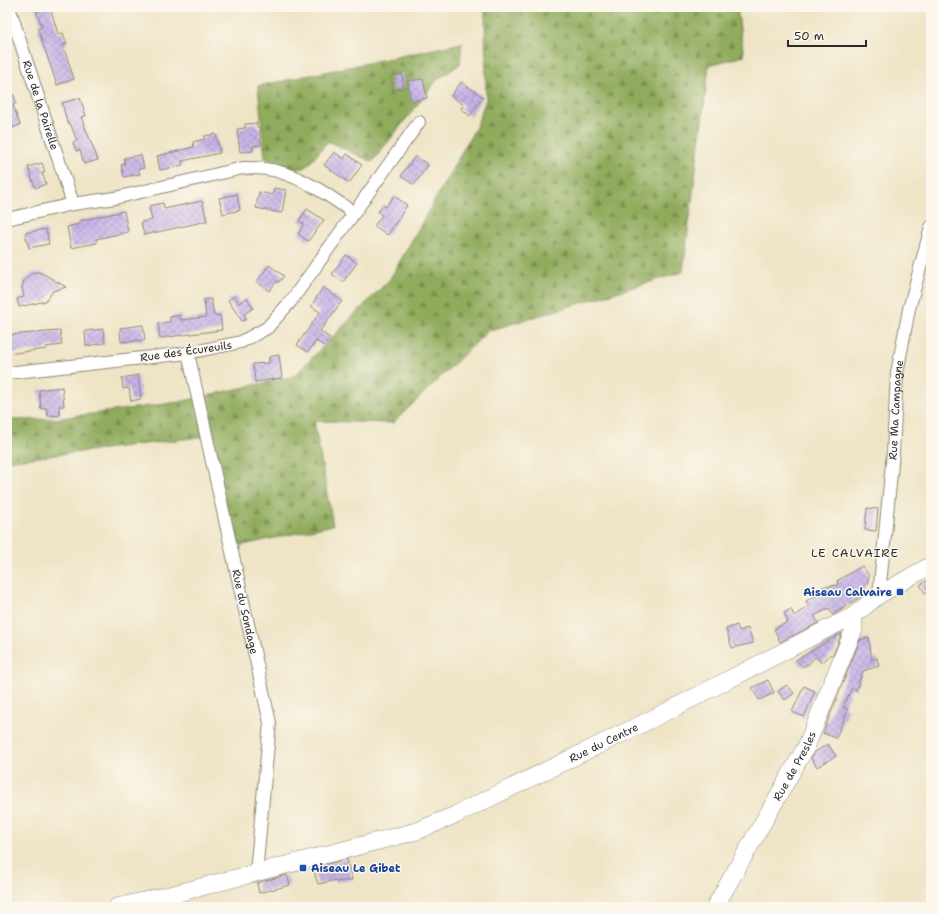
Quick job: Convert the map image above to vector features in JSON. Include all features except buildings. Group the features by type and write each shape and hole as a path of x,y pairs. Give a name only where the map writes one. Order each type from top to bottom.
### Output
{"street":[{"name":"Rue de la Pairelle","path":"9,7 73,204"},
{"name":"Rue des Écureuils","path":"7,373 188,353 241,342 267,328 291,301 420,122"},
{"path":"7,219 73,204 115,198 243,168 264,168 284,173 325,194 354,213"},
{"name":"Rue Ma Campagne","path":"879,595 893,453 897,373 909,309 931,227"},
{"name":"Rue du Sondage","path":"188,353 270,723 256,873"},
{"name":"Rue du Centre","path":"117,907 417,831 455,815 658,716 853,616 879,595 931,565"},
{"name":"Rue de Presles","path":"715,907 806,747 854,629 853,616"}],"green space":[{"path":"485,7 737,7 744,56 709,65 683,272 488,331 393,423 314,421 333,525 234,547 209,436 7,461 7,420 54,419 179,402 294,376 390,279 476,127 486,99"},
{"path":"462,43 460,64 437,80 372,162 328,141 307,166 301,169 288,167 265,158 258,86"}],"place":[{"name":"Aiseau Calvaire","path":"900,592"},
{"name":"Aiseau Le Gibet","path":"303,868"}],"district":[{"name":"LE CALVAIRE","path":"855,553"}]}
